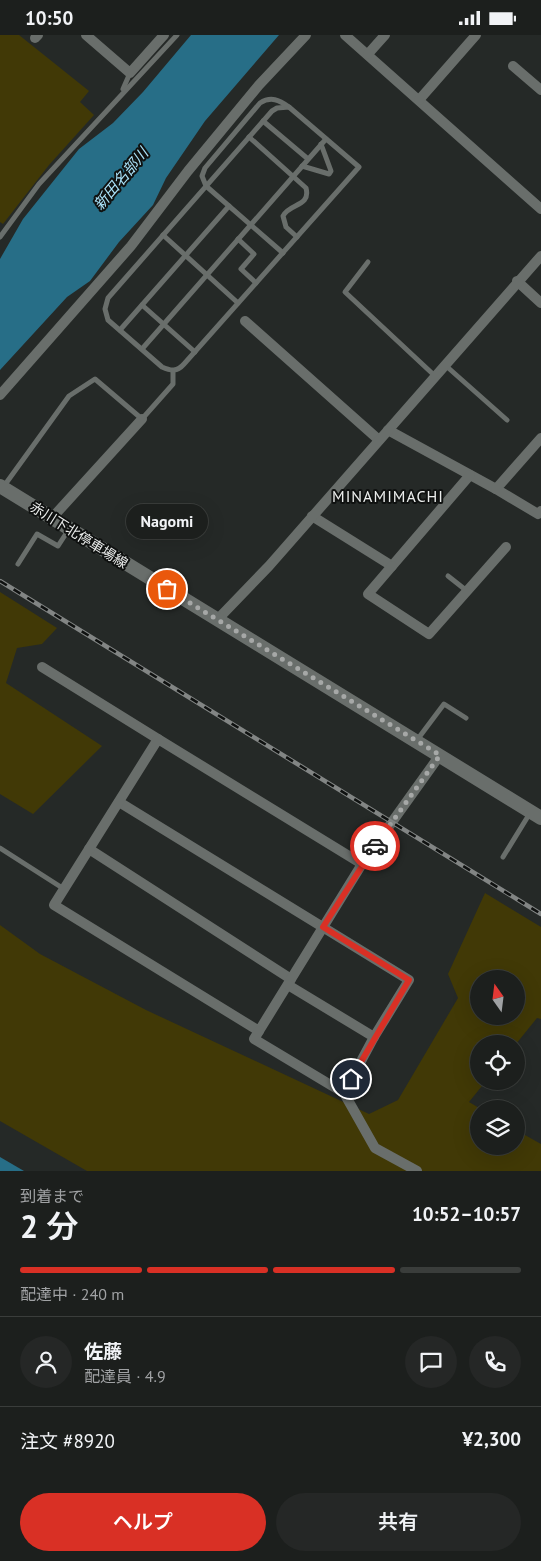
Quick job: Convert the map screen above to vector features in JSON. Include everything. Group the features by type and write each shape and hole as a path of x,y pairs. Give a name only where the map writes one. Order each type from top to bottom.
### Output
{"main road":[{"name":"赤川下北停車場線","path":"2,487 536,815"}],"street":[{"path":"86,35 130,73 164,35"},
{"path":"0,395 131,246 188,171 259,85 306,35"},
{"path":"345,35 541,209"},
{"path":"368,54 385,35"},
{"path":"419,101 476,35"},
{"path":"513,65 541,90"},
{"path":"217,619 312,516 541,256"},
{"path":"517,281 541,303"},
{"path":"244,321 379,440"},
{"path":"52,518 142,419"},
{"path":"388,430 540,514"},
{"path":"496,489 541,438"},
{"path":"470,475 368,594 429,634 506,547"},
{"path":"312,516 392,567"},
{"path":"42,667 362,864"},
{"path":"158,739 54,905 259,1031"},
{"path":"417,1171 375,1147 344,1093 254,1039 362,864 440,755"},
{"path":"118,802 409,980 374,1037 344,1093"},
{"path":"89,849 374,1037"}],"lane":[{"path":"0,237 39,184 177,35"},
{"path":"120,95 130,73"},
{"path":"283,253 206,186 202,176 204,168 260,103 276,99 289,107 359,167 283,253 238,303 195,352 179,369 173,371 162,367 108,320 106,314 108,298 162,235 206,186 263,121 277,108 289,107"},
{"path":"263,121 308,159"},
{"path":"249,137 294,175 306,188 308,194 302,204 285,211 282,222 297,237"},
{"path":"142,349 326,139"},
{"path":"302,166 329,174 331,171 321,145"},
{"path":"120,330 229,206"},
{"path":"162,235 238,303"},
{"path":"238,239 254,254 241,269 256,283"},
{"path":"368,262 345,292 435,375"},
{"path":"142,305 195,352"},
{"path":"444,365 507,419"},
{"path":"2,487 70,396 95,379 142,419 173,384 173,371"},
{"path":"18,564 37,534 58,546 70,529"},
{"path":"448,576 468,592"},
{"path":"416,740 444,704 466,718"},
{"path":"503,857 536,815"},
{"path":"0,848 64,889"}],"shaded area":[{"path":"0,35 19,35 89,91 80,102 94,115 49,165 3,224 0,222"},
{"path":"0,592 57,628 42,644 17,648 6,683 102,746 33,814 0,794"},
{"path":"485,893 541,927 541,1019 537,1018 523,1035 470,1035 470,1090 479,1090 469,1102 470,1155 525,1155 525,1135 541,1144 541,1171 87,1171 0,1121 0,925 40,954 146,1010 369,1114 398,1100 458,998 448,974"}],"water":[{"name":"新田名部川","path":"191,35 279,35 205,121 166,178 153,205 119,242 90,281 67,297 0,370 0,259 23,219 79,149 113,123 143,92"},
{"path":"0,1157 24,1171 0,1171"}],"railway":[{"path":"0,581 541,914"}],"way so far":[{"path":"167,589 274,656 440,755 391,821 375,846"}],"place":[{"name":"Nagomi","path":"167,589"}],"district":[{"name":"MINAMIMACHI","path":"388,496"}],"route":[{"path":"351,1079 409,980 323,927 375,846"}]}
